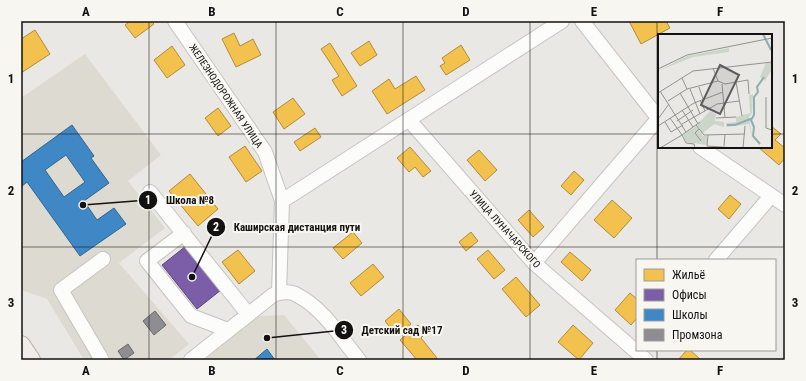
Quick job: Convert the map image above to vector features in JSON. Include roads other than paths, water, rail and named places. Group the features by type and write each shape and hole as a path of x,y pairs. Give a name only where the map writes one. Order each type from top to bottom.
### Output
{"main road":[{"path":"21,345 31,360"}],"street":[{"name":"ЖЕЛЕЗНОДОРОЖНАЯ УЛИЦА","path":"175,21 265,152 282,201 279,292"},
{"path":"282,201 562,21"},
{"path":"582,21 658,118"},
{"name":"УЛИЦА ЛУНАЧАРСКОГО","path":"409,120 534,264 636,350"},
{"path":"534,264 658,120"},
{"path":"701,148 785,205"},
{"path":"150,192 248,314"},
{"path":"717,259 771,196"},
{"path":"184,233 147,262 190,316 228,330"},
{"path":"102,360 61,290 103,259"},
{"path":"191,360 248,314 279,292 296,294 320,312 359,360"}],"place":[{"name":"Школа №8","path":"83,205"},
{"name":"Каширская дистанция пути","path":"192,277"},
{"name":"Детский сад №17","path":"267,338"}]}
